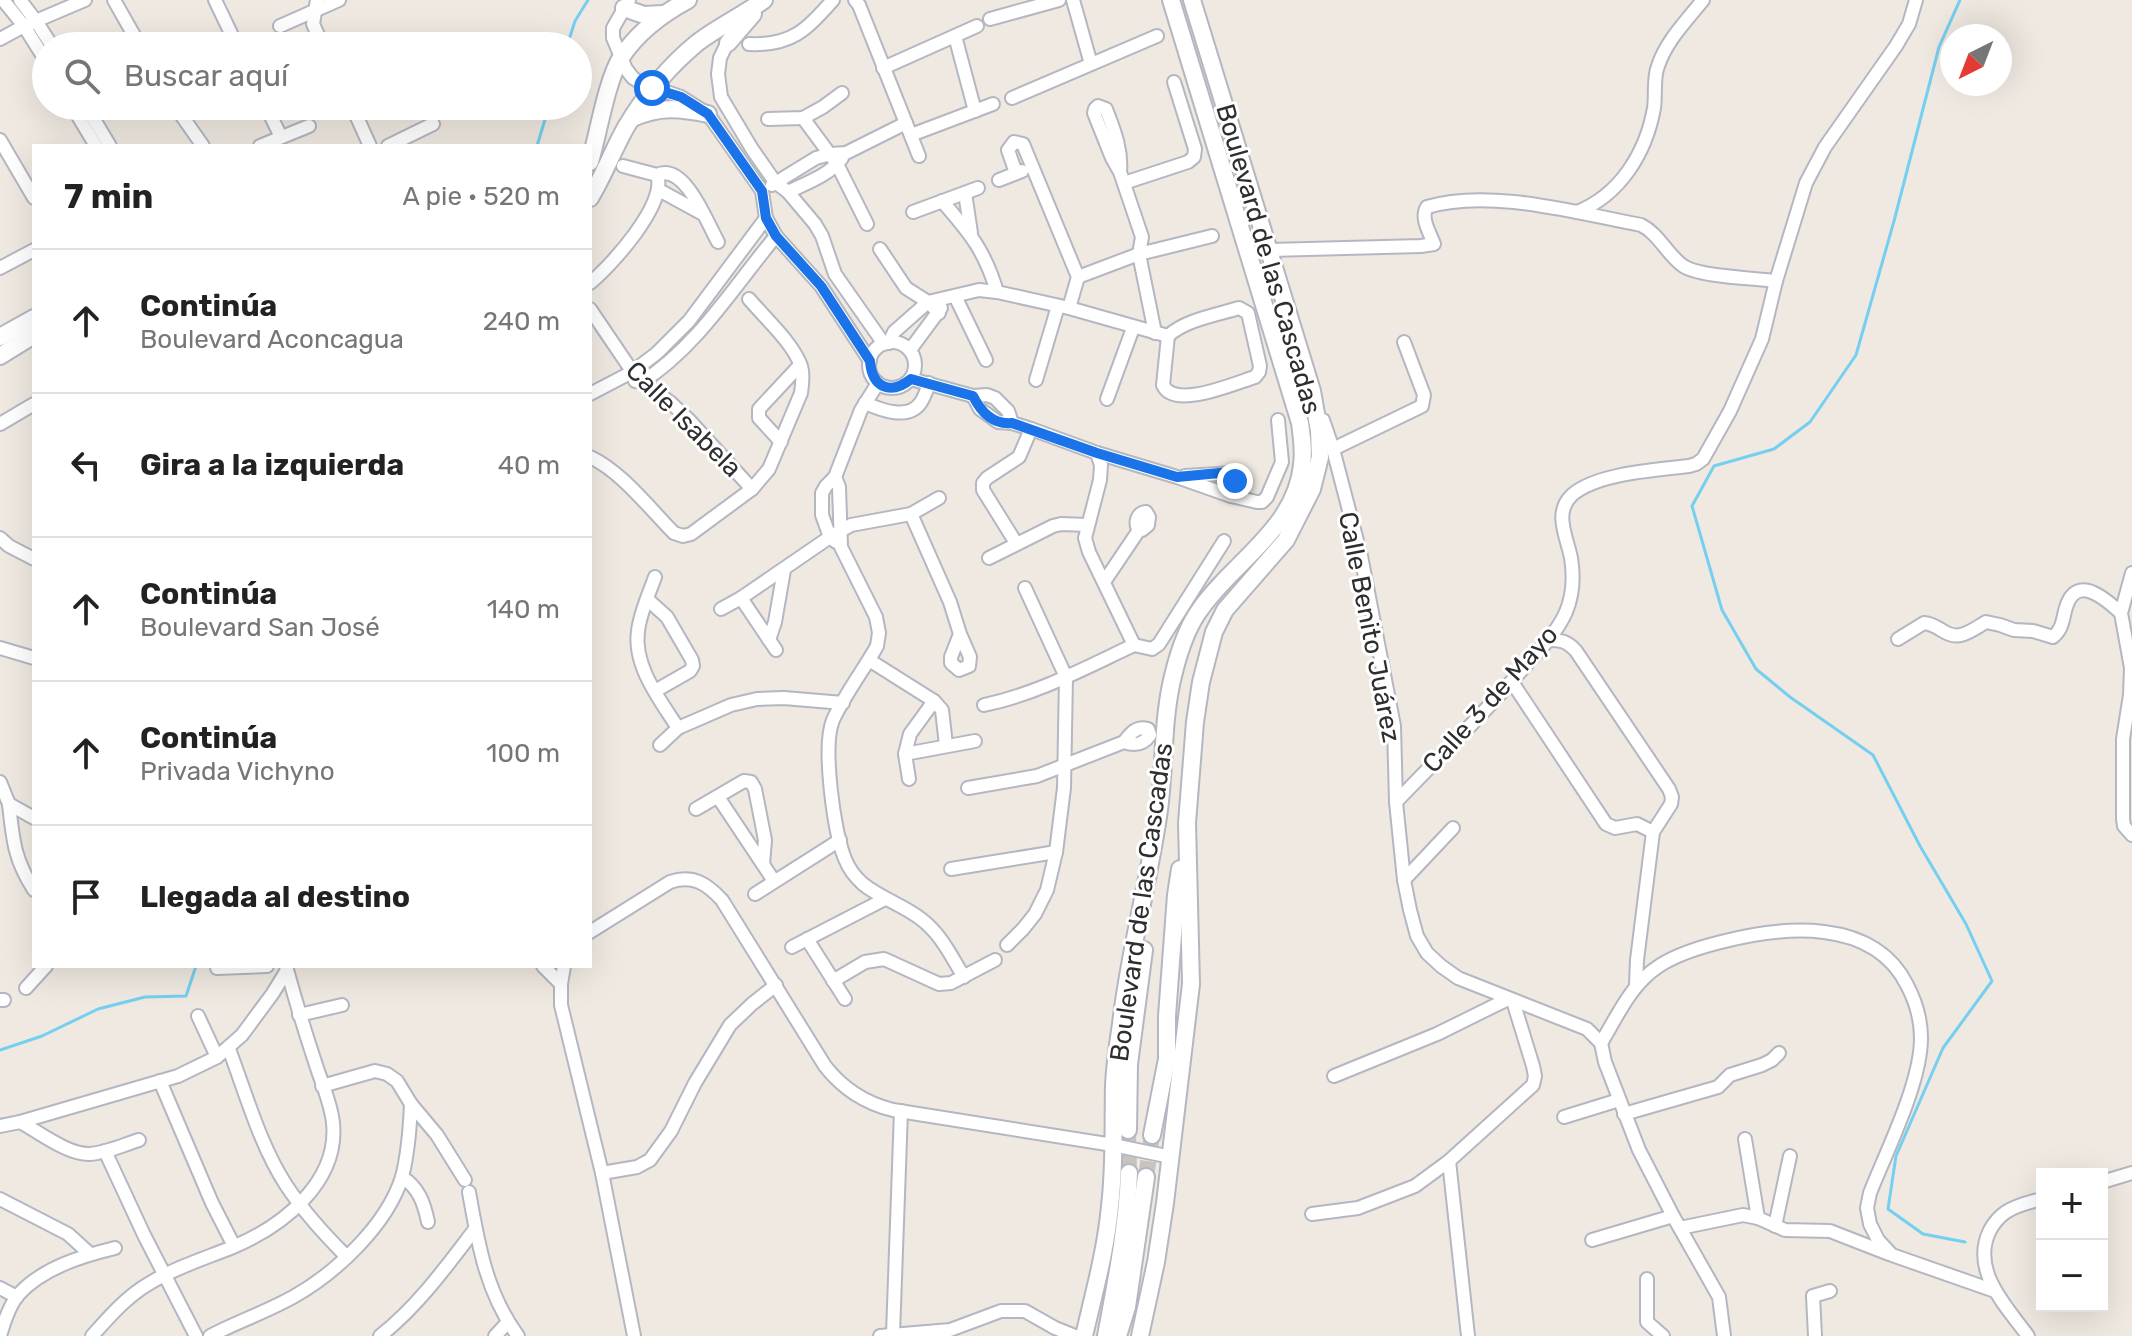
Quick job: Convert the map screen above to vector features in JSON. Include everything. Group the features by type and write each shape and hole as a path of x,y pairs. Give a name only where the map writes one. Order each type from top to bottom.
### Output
{"main road":[{"path":"592,155 620,57 663,14 688,0"},
{"path":"592,194 631,119 652,88 699,42 738,10 764,0"},
{"path":"728,43 764,0"},
{"name":"Boulevard de las Cascadas","path":"1084,1336 1107,1232 1112,1189 1114,1082 1125,993 1152,861 1164,777 1167,707 1174,671 1197,613 1278,524 1297,486 1303,457 1300,423 1171,0"},
{"name":"Boulevard de las Cascadas","path":"1140,1336 1156,1262 1191,984 1187,823 1195,722 1208,652 1225,610 1286,540 1312,489 1320,457 1312,391 1192,0"},
{"path":"626,4 644,15 663,14"},
{"path":"631,119 647,111 669,108 708,114"},
{"path":"0,337 32,319"},
{"path":"0,356 32,336"},
{"path":"1152,1135 1167,1059 1176,895 1187,823"},
{"path":"1128,1130 1129,1064 1152,861"},
{"path":"1106,1336 1121,1254 1129,1173"},
{"path":"1118,1336 1127,1307 1146,1177"}],"street":[{"path":"3,0 38,32"},
{"path":"20,0 33,32"},
{"path":"0,39 85,0"},
{"path":"114,0 132,32"},
{"path":"215,0 230,32"},
{"path":"280,26 316,6 339,0"},
{"path":"749,44 778,43 795,37 808,28 833,0"},
{"path":"990,19 1059,0"},
{"path":"1073,0 1091,64"},
{"path":"1577,212 1602,200 1615,188 1642,148 1655,105 1656,69 1663,53 1703,0"},
{"path":"1270,250 1434,244 1424,217 1427,207 1439,203 1510,200 1641,225 1649,229 1686,268 1776,281 1806,183 1825,147 1896,46 1909,24 1916,0"},
{"path":"861,2 883,68 919,156"},
{"path":"626,4 613,28 613,38 633,78 681,97 708,114 762,191 766,218 776,236 821,286 870,361"},
{"path":"316,6 313,24 317,32"},
{"path":"738,10 720,58 718,74 721,97 775,182 802,207 822,236 835,274 886,343"},
{"path":"883,68 977,26"},
{"path":"955,36 975,111"},
{"path":"1012,98 1157,36"},
{"path":"886,343 897,343 910,350 914,359 915,370 911,379 901,387 889,388 878,383 871,373 873,354 928,302 979,290 1063,307 1161,335 1239,308 1248,313 1260,366 1255,377 1197,395 1170,394 1163,385 1161,335 1139,254 1142,237 1122,177 1188,162 1194,157 1195,149 1174,82"},
{"path":"768,119 803,118 842,93"},
{"path":"788,192 846,153 908,129 993,104"},
{"path":"803,118 834,159 867,224"},
{"path":"85,120 95,144"},
{"path":"89,120 108,144"},
{"path":"185,120 202,144"},
{"path":"273,120 281,137"},
{"path":"358,120 369,144"},
{"path":"392,144 433,124"},
{"path":"265,144 309,126"},
{"path":"0,140 32,195"},
{"path":"1016,173 1008,150 1014,142 1023,144 1078,277"},
{"path":"762,191 816,158 834,159"},
{"path":"623,166 657,175 664,172 675,174 695,197 718,242"},
{"path":"999,180 1033,167"},
{"path":"592,281 631,241 659,190 657,175"},
{"path":"659,190 701,213"},
{"path":"913,212 971,190 971,233"},
{"path":"942,201 971,233 989,267 997,292"},
{"path":"592,393 626,375 657,353 689,321 766,218"},
{"path":"642,382 657,372 711,319 776,236"},
{"path":"1036,380 1063,307 1078,277 1139,254 1212,236"},
{"path":"880,249 906,288 939,313"},
{"path":"0,251 5,265 32,251"},
{"path":"728,267 740,279"},
{"path":"821,286 835,274"},
{"name":"Calle 3 de Mayo","path":"1396,802 1512,682 1548,640 1565,614 1572,596 1571,558 1562,519 1564,507 1572,496 1588,486 1620,475 1696,464 1703,459 1730,411 1762,339 1776,281"},
{"path":"910,350 951,297"},
{"path":"951,297 986,360"},
{"path":"592,458 619,478 674,533 683,536 691,534 752,489 769,469 803,382 793,351 749,299"},
{"name":"Calle Isabela","path":"592,313 626,375 642,382 671,403 752,489"},
{"path":"1107,399 1133,328"},
{"path":"1333,449 1422,406 1424,395 1404,342"},
{"path":"781,442 757,413 800,365"},
{"path":"911,379 973,396 980,409 998,422 1012,423 1097,453 1257,502 1267,497 1282,462 1278,420"},
{"path":"878,383 865,403 835,477 822,493 822,515 835,534 876,617 879,633 877,646 832,723 828,746 829,773 840,840 852,873 885,899 919,917 939,935 964,977"},
{"path":"865,403 885,411 901,413 914,410 929,383"},
{"name":"Calle Benito Juárez","path":"1312,391 1333,449 1361,556 1394,726 1396,802 1404,880 1417,936 1427,953 1458,978 1587,1029 1601,1043"},
{"path":"0,424 32,411"},
{"path":"1016,543 983,490 983,483 1019,457 1031,429"},
{"path":"1097,453 1101,465 1100,480 1085,538 1134,645"},
{"path":"1177,477 1233,473 1235,481 1231,496"},
{"path":"835,477 840,505 835,534"},
{"path":"721,609 851,525 911,514 939,498"},
{"path":"911,514 950,602 960,634"},
{"path":"989,558 1061,524 1088,525"},
{"path":"1104,582 1139,530"},
{"path":"0,538 32,558"},
{"path":"984,705 1012,700 1134,645 1152,649 1159,644 1224,541"},
{"path":"741,598 773,645 784,570"},
{"path":"2132,573 2121,613 2131,668 2123,739 2123,819 2124,826 2132,835"},
{"path":"655,577 638,630 638,647 655,691 678,728"},
{"path":"1007,945 1035,914 1047,890 1056,852 1064,788 1066,677 1025,588"},
{"path":"1898,639 1924,623 1951,636 1965,635 1986,622 2053,637 2062,626 2068,602 2078,592 2086,590 2102,597 2121,613"},
{"path":"647,599 667,617 693,666 690,671 655,691"},
{"path":"1548,640 1561,640 1576,651 1672,797 1671,804 1653,832 1636,984"},
{"path":"0,648 32,657"},
{"path":"869,660 934,701 942,710 946,745"},
{"path":"1512,682 1606,824 1615,828 1637,824 1653,832"},
{"path":"660,745 678,728 731,705 757,699 843,703"},
{"path":"909,779 905,754 910,734 934,701"},
{"path":"905,754 975,741"},
{"path":"968,788 1037,776 1124,742"},
{"path":"696,809 744,781 751,782 765,840 763,864"},
{"path":"0,782 9,804 17,860 32,886"},
{"path":"718,797 774,881"},
{"path":"9,804 32,817"},
{"path":"1404,880 1453,828"},
{"path":"755,894 840,840"},
{"path":"951,869 1056,852"},
{"path":"592,931 670,882 682,878 693,879 703,883 722,900 833,1076 860,1098 901,1111 1171,1157"},
{"path":"792,947 885,899"},
{"path":"1724,1336 1719,1297 1639,1150 1605,1062 1601,1043 1636,984 1659,966 1697,950 1747,935 1810,930 1839,935 1868,945 1888,959 1903,978 1916,1003 1921,1039 1912,1087 1870,1193 1867,1208 1878,1240 1892,1255"},
{"path":"807,939 845,999"},
{"path":"833,981 865,962 884,959 939,984 951,983 995,960"},
{"path":"26,988 44,968"},
{"path":"95,1334 137,1291 164,1275 257,1236 299,1203 324,1173 333,1144 331,1106 299,1015 287,968"},
{"path":"0,1126 178,1076 217,1057 229,1049 250,1025 287,968"},
{"path":"545,968 561,984"},
{"path":"563,968 561,1005 602,1173 634,1336"},
{"path":"602,1173 637,1167 650,1160 671,1131 730,1025 776,985"},
{"path":"1312,1214 1358,1208 1415,1186 1449,1161 1533,1085 1535,1076 1510,1000 1334,1076"},
{"path":"299,1015 342,1005"},
{"path":"198,1016 217,1057"},
{"path":"229,1049 285,1183 346,1256"},
{"path":"1624,1114 1718,1087 1730,1075 1762,1065 1779,1053"},
{"path":"322,1086 375,1071 397,1081 411,1104 437,1135 467,1186 488,1281 518,1336"},
{"path":"160,1081 207,1192 234,1246"},
{"path":"1564,1117 1619,1100"},
{"path":"210,1336 296,1295 335,1267 365,1238 377,1224 402,1177 411,1104"},
{"path":"901,1111 886,1335 950,1330 1001,1311 1025,1311 1075,1336"},
{"path":"20,1122 78,1153 105,1151 139,1140"},
{"path":"1745,1139 1758,1218"},
{"path":"105,1151 196,1336"},
{"path":"1775,1226 1790,1156"},
{"path":"1449,1161 1468,1336"},
{"path":"2108,1180 2132,1173"},
{"path":"402,1177 419,1192 428,1222"},
{"path":"0,1199 68,1234 90,1254"},
{"path":"2028,1336 1995,1291 1987,1275 1983,1250 1993,1224 2004,1213 2036,1201"},
{"path":"1680,1228 1743,1215 1785,1230 1830,1231 1995,1291"},
{"path":"1592,1240 1673,1216"},
{"path":"380,1336 417,1302 475,1229"},
{"path":"0,1336 17,1297 31,1283 46,1272 90,1254 115,1248"},
{"path":"1647,1279 1647,1322 1663,1336"},
{"path":"0,1288 17,1297"},
{"path":"1815,1336 1813,1296 1830,1291"},
{"path":"495,1336 508,1322"}],"waterway":[{"path":"571,32 588,0"},
{"path":"1960,0 1939,47 1856,355 1810,422 1774,449 1714,466 1692,506 1722,610 1756,669 1790,697 1873,755 1920,846 1966,924 1992,981 1943,1048 1896,1156 1888,1209 1923,1234 1965,1242"},
{"path":"538,144 545,120"},
{"path":"0,1050 42,1036 98,1009 145,997 186,996 195,968"}],"tunnel":[{"path":"1128,1130 1129,1173"},
{"path":"1146,1177 1152,1135"}],"route":[{"path":"652,88 681,97 708,114 762,191 766,218 776,236 821,286 870,361 871,373 878,383 889,388 901,387 911,379 929,383 973,396 980,409 998,422 1012,423 1177,477 1230,472 1235,476 1235,481"}]}
